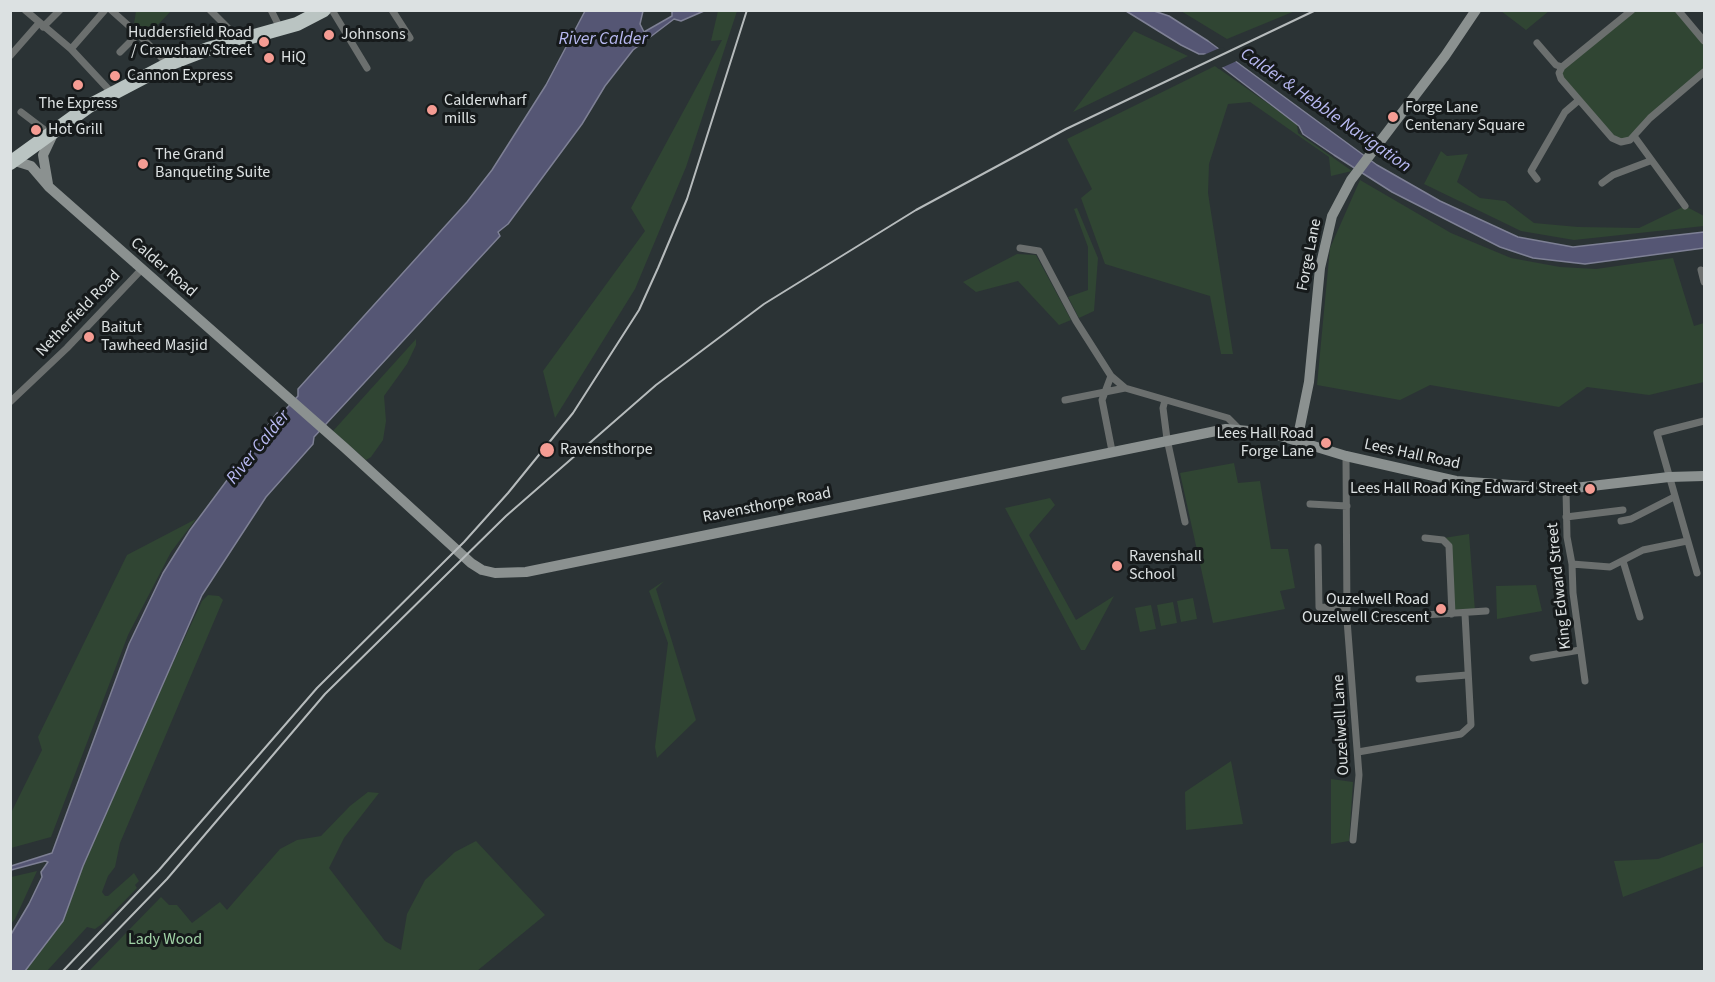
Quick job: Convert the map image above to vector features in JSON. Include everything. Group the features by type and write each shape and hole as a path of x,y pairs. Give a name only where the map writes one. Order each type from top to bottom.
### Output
{"highway":[{"path":"14,163 112,93 169,64 236,41 305,22 324,10"}],"street":[{"path":"25,10 71,50 112,93"},
{"path":"10,56 41,25 60,10"},
{"path":"71,50 105,10"},
{"path":"111,10 169,64"},
{"path":"210,10 234,34 236,41"},
{"path":"271,10 281,30"},
{"path":"332,10 367,68"},
{"path":"392,10 410,39"},
{"name":"Forge Lane","path":"1297,441 1310,382 1320,268 1332,216 1356,175 1476,10"},
{"path":"1632,10 1562,67 1559,73 1561,79 1612,138 1621,142 1634,136 1650,118 1704,72"},
{"path":"1678,10 1704,41"},
{"path":"120,52 138,34"},
{"path":"1537,43 1556,65 1562,67"},
{"path":"1537,179 1530,171 1565,112 1579,100"},
{"path":"21,112 52,134 43,155 49,187"},
{"path":"1634,136 1685,206"},
{"path":"1602,183 1613,175 1650,161"},
{"name":"Calder Road","path":"14,163 31,166 49,187 141,270 345,447"},
{"name":"Lees Hall Road","path":"1020,248 1039,251 1076,321 1111,376 1125,388 1228,418 1238,428 1456,481 1566,489 1669,477 1704,476"},
{"name":"Netherfield Road","path":"10,402 67,348 141,270"},
{"path":"1701,270 1704,282"},
{"path":"1111,376 1103,393 1112,451"},
{"name":"Lees Hall Road","path":"1065,400 1125,388"},
{"path":"1165,400 1163,408 1167,439 1185,522"},
{"path":"1697,573 1657,433 1704,421"},
{"name":"Ravensthorpe Road","path":"345,447 471,563 482,570 514,574 1167,439 1238,428"},
{"name":"Ouzelwell Lane","path":"1346,456 1347,620 1359,775 1353,840"},
{"name":"King Edward Street","path":"1566,489 1567,537 1585,681"},
{"path":"1621,521 1631,519 1674,496"},
{"path":"1310,504 1347,506"},
{"path":"1566,517 1623,510"},
{"path":"1425,538 1443,540 1449,546 1452,614"},
{"path":"1572,564 1610,567 1643,550 1687,541"},
{"path":"1318,547 1319,607 1347,608"},
{"path":"1623,561 1640,617"},
{"path":"1347,620 1486,611"},
{"path":"1358,752 1461,734 1471,725 1465,614"},
{"path":"1533,658 1580,650"},
{"path":"1419,679 1467,675"}],"green space":[{"path":"136,10 171,11 148,35 134,24"},
{"path":"1181,10 1295,11 1227,39"},
{"path":"718,11 737,11 686,167 635,289 555,418 543,371 645,231 631,208 722,40 711,41"},
{"path":"1501,11 1549,11 1526,30"},
{"path":"1632,11 1678,11 1704,41 1704,72 1630,140 1612,138 1561,79 1562,67"},
{"path":"1134,31 1188,56 1073,112"},
{"path":"1215,66 1297,124 1298,133 1352,171 1331,176 1329,157 1250,102 1228,104 1209,164 1208,193 1233,354 1221,354 1210,296 1105,264 1081,198 1092,189 1067,139"},
{"path":"1441,151 1447,156 1468,154 1457,182 1480,198 1505,201 1534,223 1578,227 1639,228 1685,206 1704,216 1704,226 1574,240 1521,231 1424,184"},
{"path":"1360,180 1451,233 1511,258 1560,267 1596,269 1673,258 1694,326 1704,323 1704,382 1649,395 1587,387 1559,407 1430,385 1400,400 1317,385 1330,248"},
{"path":"1077,208 1098,258 1094,311 1079,318 1068,297 1088,290 1088,247 1074,209"},
{"path":"1017,254 1036,255 1071,320 1059,325 1018,281 976,292 963,282"},
{"path":"416,339 416,345 407,364 384,396 386,421 383,440 371,457 366,460 333,431"},
{"path":"1234,463 1238,483 1260,481 1271,549 1288,549 1295,588 1280,591 1285,609 1213,623 1180,473"},
{"path":"1050,498 1055,505 1029,535 1076,620 1114,596 1085,650 1081,650 1005,508"},
{"path":"196,519 171,552 128,635 51,837 11,848 11,813 42,750 38,737 127,555"},
{"path":"1469,534 1475,611 1453,612 1450,545 1444,538"},
{"path":"664,581 656,589 696,720 657,758 655,747 668,643 649,591"},
{"path":"1536,585 1542,611 1497,619 1496,586"},
{"path":"208,595 219,596 223,600 120,843 115,867 108,876 102,892 108,896 134,873 139,881 135,885 137,888 102,924 95,929 87,927 47,971 25,972 63,921 83,866 165,680 202,601"},
{"path":"1193,598 1197,619 1181,622 1177,601"},
{"path":"1173,602 1177,623 1161,626 1157,605"},
{"path":"1151,605 1156,629 1140,632 1135,608"},
{"path":"1231,761 1243,824 1186,830 1185,792"},
{"path":"1331,779 1353,782 1349,841 1331,844"},
{"name":"Lady Wood","path":"368,792 379,793 344,838 329,868 385,941 401,950 407,914 425,880 455,852 476,841 545,915 477,971 89,971 161,897 169,905 177,905 192,923 220,902 227,910 280,849 297,840 321,836 350,806"},
{"path":"1704,842 1704,866 1623,897 1614,861 1658,859"},
{"path":"37,871 15,919 11,924 11,877"}],"water":[{"name":"River Calder","path":"585,11 643,11 640,24 644,32 672,16 672,11 704,11 681,21 674,19 633,50 508,224 498,232 500,236 314,437 313,444 266,497 202,595 83,866 63,921 25,971 11,971 10,936 29,904 42,877 41,872 48,862 11,870 11,866 52,853 129,644 163,573 190,530 277,413 284,411 298,396 298,389 467,202 492,170 546,85"},
{"path":"1126,11 1154,11 1169,16 1208,41 1377,165 1440,201 1518,237 1573,247 1704,232 1704,248 1585,264 1533,258 1500,247 1392,192 1303,134 1299,126 1205,54 1199,54 1181,45"}],"pier":[{"path":"1222,47 1239,60 1219,69 1204,57 1199,57"}],"railway":[{"path":"62,972 159,870 317,688 464,542 508,493 573,413 639,310 658,268 687,199 747,10"},
{"path":"77,972 167,879 325,694 506,516 656,385 764,304 916,210 1066,129 1316,10"}],"place":[{"name":"Johnsons","path":"329,35"},
{"name":"Huddersfield Road / Crawshaw Street","path":"264,42"},
{"name":"HiQ","path":"269,58"},
{"name":"Cannon Express","path":"115,76"},
{"name":"The Express","path":"78,85"},
{"name":"Calderwharf mills","path":"432,110"},
{"name":"Forge Lane Centenary Square","path":"1393,117"},
{"name":"Hot Grill","path":"36,130"},
{"name":"The Grand Banqueting Suite","path":"143,164"},
{"name":"Baitut Tawheed Masjid","path":"89,337"},
{"name":"Lees Hall Road Forge Lane","path":"1326,443"},
{"name":"Ravensthorpe","path":"547,450"},
{"name":"Lees Hall Road King Edward Street","path":"1590,489"},
{"name":"Ravenshall School","path":"1117,566"},
{"name":"Ouzelwell Road Ouzelwell Crescent","path":"1441,609"}],"water label":[{"name":"Calder & Hebble Navigation","path":"1325,111"}]}
